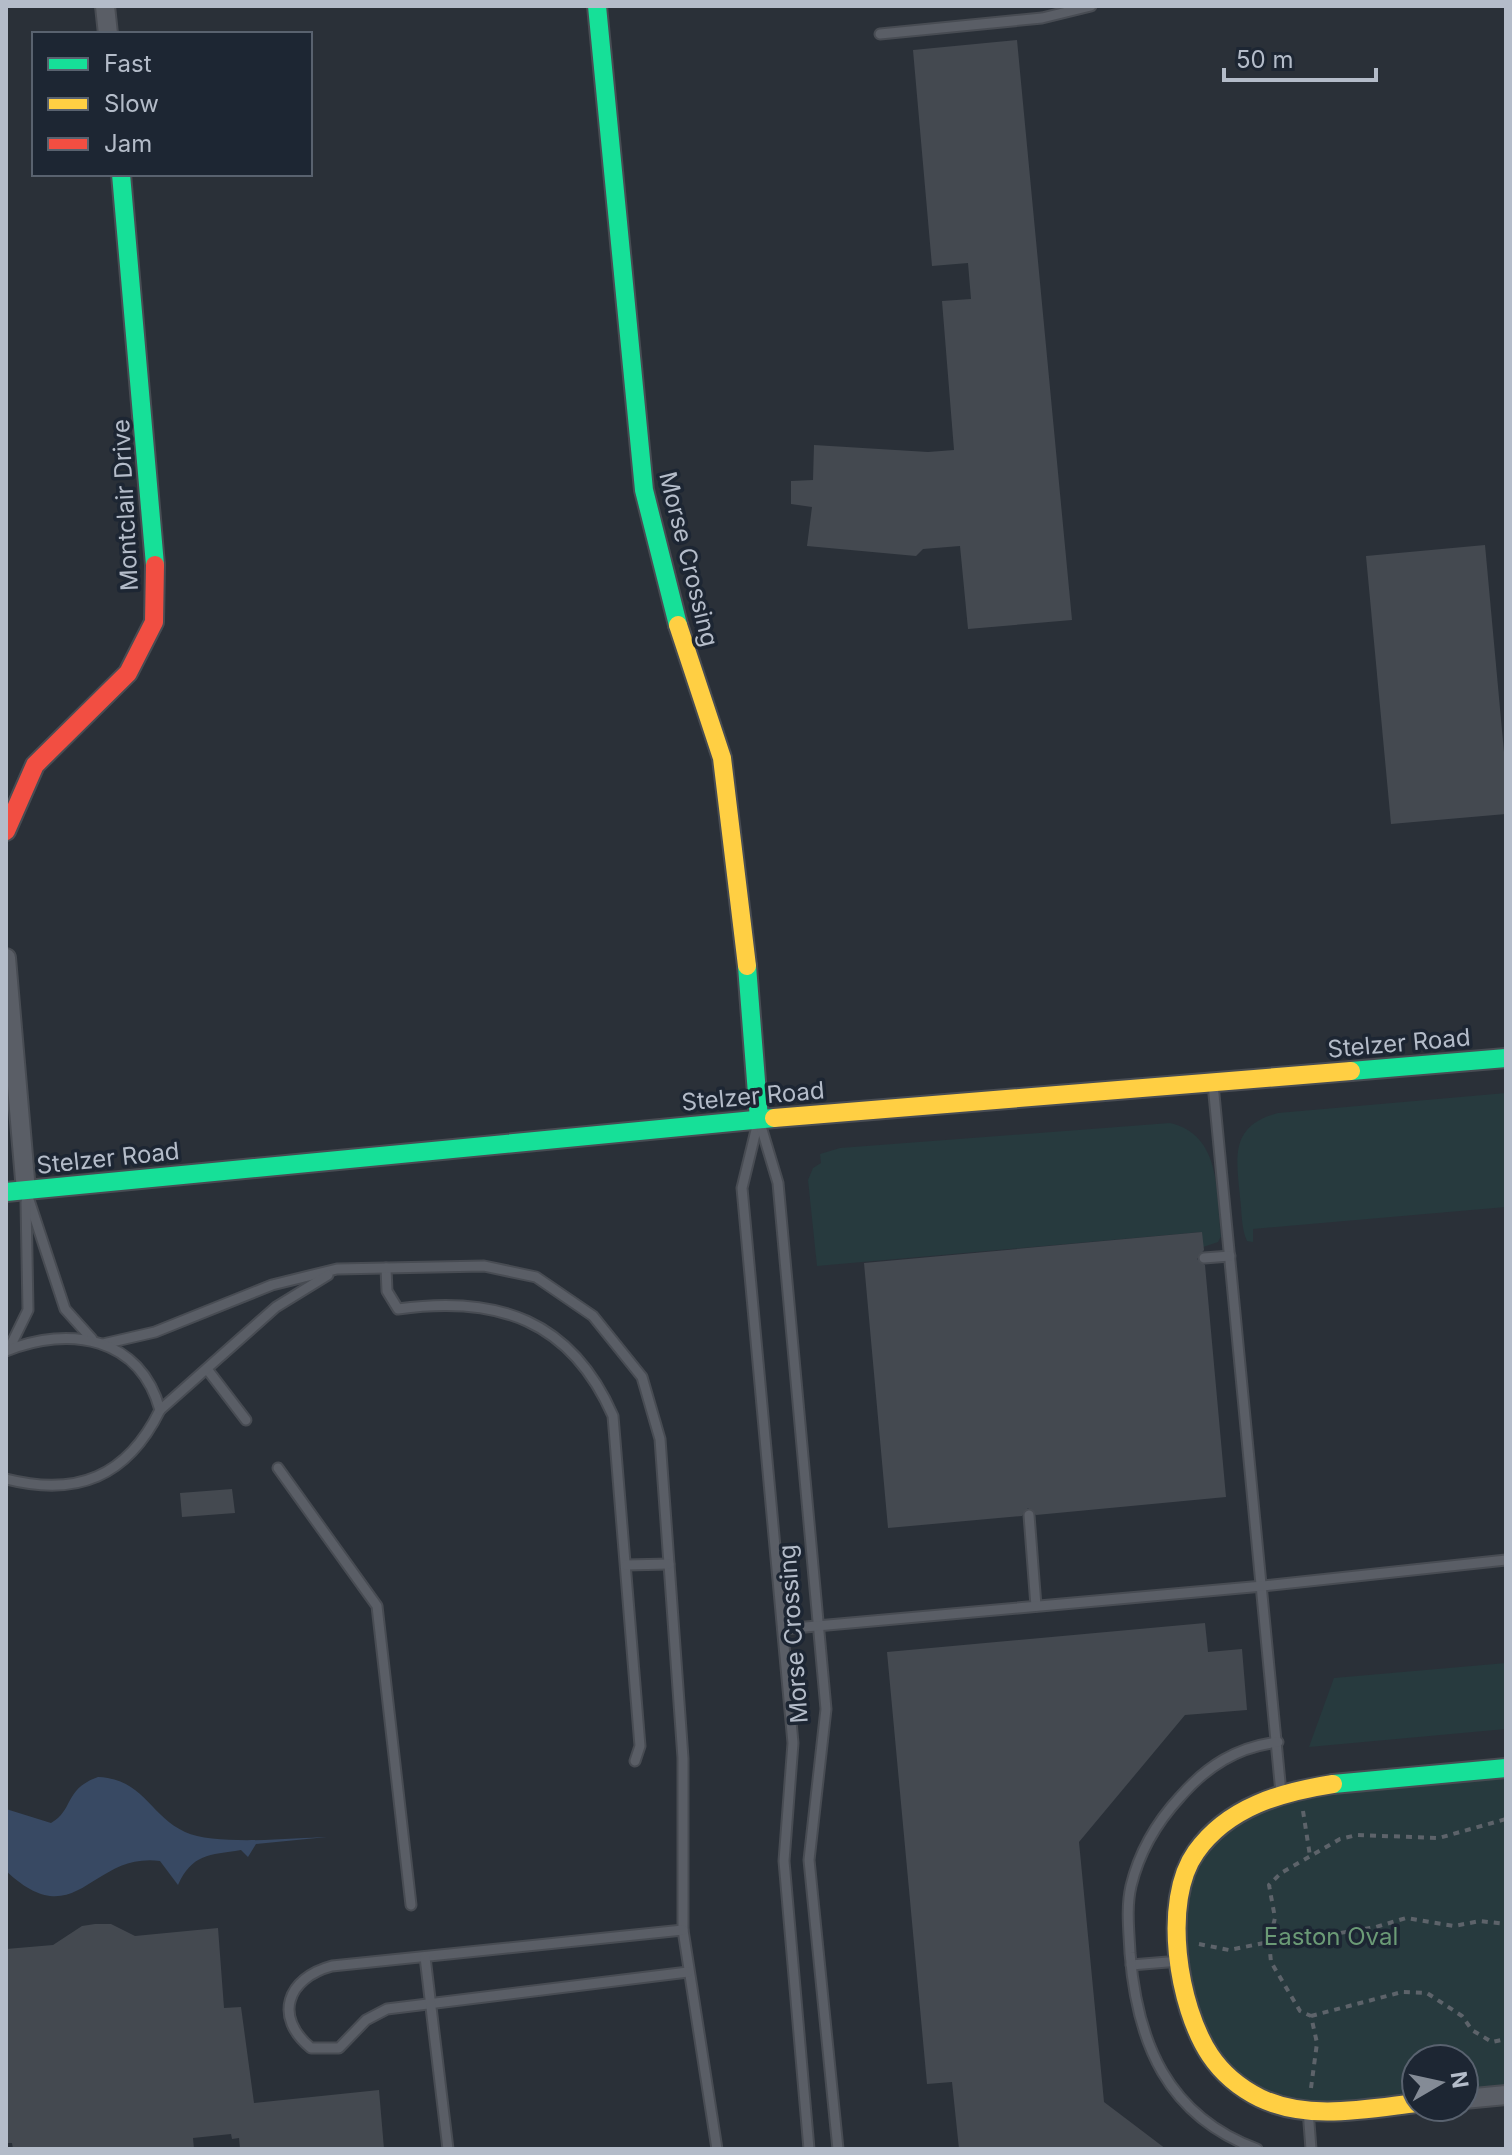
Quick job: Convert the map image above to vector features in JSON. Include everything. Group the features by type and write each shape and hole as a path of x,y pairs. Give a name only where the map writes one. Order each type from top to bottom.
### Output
{"main road":[{"name":"Morse Crossing","path":"597,6 644,490 672,607 722,758 744,934 759,1119"},
{"name":"Montclair Drive","path":"6,831 35,765 128,673 154,622 156,543 121,176"},
{"name":"Stelzer Road","path":"6,1192 759,1119 1506,1058"},
{"path":"1400,2104 1292,2109 1260,2098 1233,2081 1210,2056 1190,2019 1183,1997 1175,1921 1180,1890 1192,1858 1213,1833 1240,1811 1290,1791 1506,1768"}],"street":[{"path":"105,6 108,32"},
{"path":"6,958 26,1191"},
{"path":"1480,2097 1506,2095"}],"lane":[{"path":"880,34 1042,18 1091,6"},
{"path":"1213,1082 1278,1742 1290,1791"},
{"name":"Morse Crossing","path":"759,1119 778,1183 826,1709 809,1860 838,2149"},
{"name":"Morse Crossing","path":"759,1119 742,1188 793,1743 784,1861 809,2149"},
{"path":"26,1191 65,1309 92,1339 127,1355 145,1375 160,1410"},
{"path":"7,1350 28,1310 26,1191"},
{"path":"1204,1258 1230,1256"},
{"path":"103,1344 155,1332 272,1285 337,1269 484,1266 536,1277 593,1316 642,1377 660,1439 683,1758 683,1930 717,2149"},
{"path":"386,1268 387,1291 398,1309 490,1308 525,1318 556,1335 582,1360 613,1416 640,1746 635,1761"},
{"path":"6,1479 53,1487 83,1482 128,1459 145,1441 160,1410 276,1307 337,1269"},
{"path":"7,1350 50,1340 92,1339"},
{"path":"207,1369 246,1420"},
{"path":"278,1468 377,1606 411,1905"},
{"path":"1029,1515 1036,1606"},
{"path":"783,1629 1263,1586 1506,1560"},
{"path":"626,1565 669,1564"},
{"path":"1257,2149 1222,2132 1167,2081 1141,2027 1128,1921 1130,1888 1142,1853 1162,1817 1194,1781 1227,1756 1257,1745 1278,1742"},
{"path":"683,1930 312,1972 297,1986 290,2002 289,2020 297,2036 311,2048 339,2048 366,2020 387,2009 431,2001 688,1972"},
{"path":"425,1957 448,2149"},
{"path":"1131,1965 1180,1961"},
{"path":"1308,2110 1311,2149"}],"path":[{"path":"1290,1791 1310,1856"},
{"path":"1506,1819 1439,1838 1357,1835 1310,1856 1281,1873 1269,1885 1275,1918 1269,1942 1271,1962 1284,1990 1300,2011 1311,2016 1402,1992 1427,1993 1462,2016 1472,2030 1492,2042 1506,2039"},
{"path":"1177,1939 1229,1950 1376,1927 1406,1918 1454,1926 1480,1921 1506,1924"},
{"path":"1308,2110 1317,2043 1311,2016"}],"green space":[{"path":"1506,1093 1506,1207 1253,1229 1253,1242 1247,1241 1242,1220 1238,1156 1244,1134 1262,1119 1278,1113"},
{"path":"1170,1123 1187,1130 1208,1153 1216,1185 1221,1236 1218,1242 1203,1247 1201,1232 817,1266 808,1180 813,1168 821,1163 820,1154 840,1148"},
{"path":"1506,1663 1506,1729 1309,1747 1334,1678"},
{"name":"Easton Oval","path":"1506,1768 1506,2095 1480,2097 1480,2043 1400,2043 1400,2104 1292,2109 1210,2056 1175,1921 1213,1833 1281,1793"}],"water":[{"path":"98,1777 126,1784 173,1825 199,1836 254,1840 327,1837 256,1844 248,1857 241,1850 211,1855 189,1867 178,1885 160,1861 136,1862 116,1868 67,1894 50,1896 30,1889 6,1871 6,1809 51,1823 63,1812 80,1787"}],"building":[{"path":"1017,40 1072,620 968,629 960,546 923,549 916,556 807,546 812,507 791,504 791,481 813,480 814,445 928,452 954,450 942,301 971,299 968,263 932,266 913,50"},
{"path":"1485,545 1506,774 1506,814 1391,824 1366,556"},
{"path":"1202,1232 1204,1250 1197,1259 1205,1265 1226,1497 1036,1515 1028,1508 1022,1516 888,1528 864,1263"},
{"path":"232,1489 235,1513 182,1517 180,1493"},
{"path":"1205,1623 1208,1652 1242,1649 1247,1710 1185,1715 1079,1842 1104,2102 1166,2149 959,2149 952,2082 927,2084 887,1652"},
{"path":"111,1924 135,1936 218,1928 224,2008 241,2007 254,2103 379,2090 384,2149 240,2149 239,2138 232,2139 231,2134 193,2138 194,2149 13,2149 12,2143 6,2143 6,1949 53,1945 82,1926"}],"traffic: fast":[{"path":"597,6 644,490 678,625"},
{"path":"121,176 155,565"},
{"path":"747,966 759,1119"},
{"path":"1351,1071 1506,1058"},
{"path":"6,1192 774,1118"},
{"path":"1333,1784 1506,1768"}],"traffic: slow":[{"path":"678,625 722,758 747,966"},
{"path":"774,1118 1351,1071"},
{"path":"1333,1784 1257,1804 1224,1824 1196,1852 1185,1873 1179,1898 1178,1954 1182,1983 1189,2010 1210,2055 1245,2090 1278,2105 1317,2111 1400,2105"}],"traffic: jam":[{"path":"6,831 35,765 128,673 154,622 155,565"}]}
